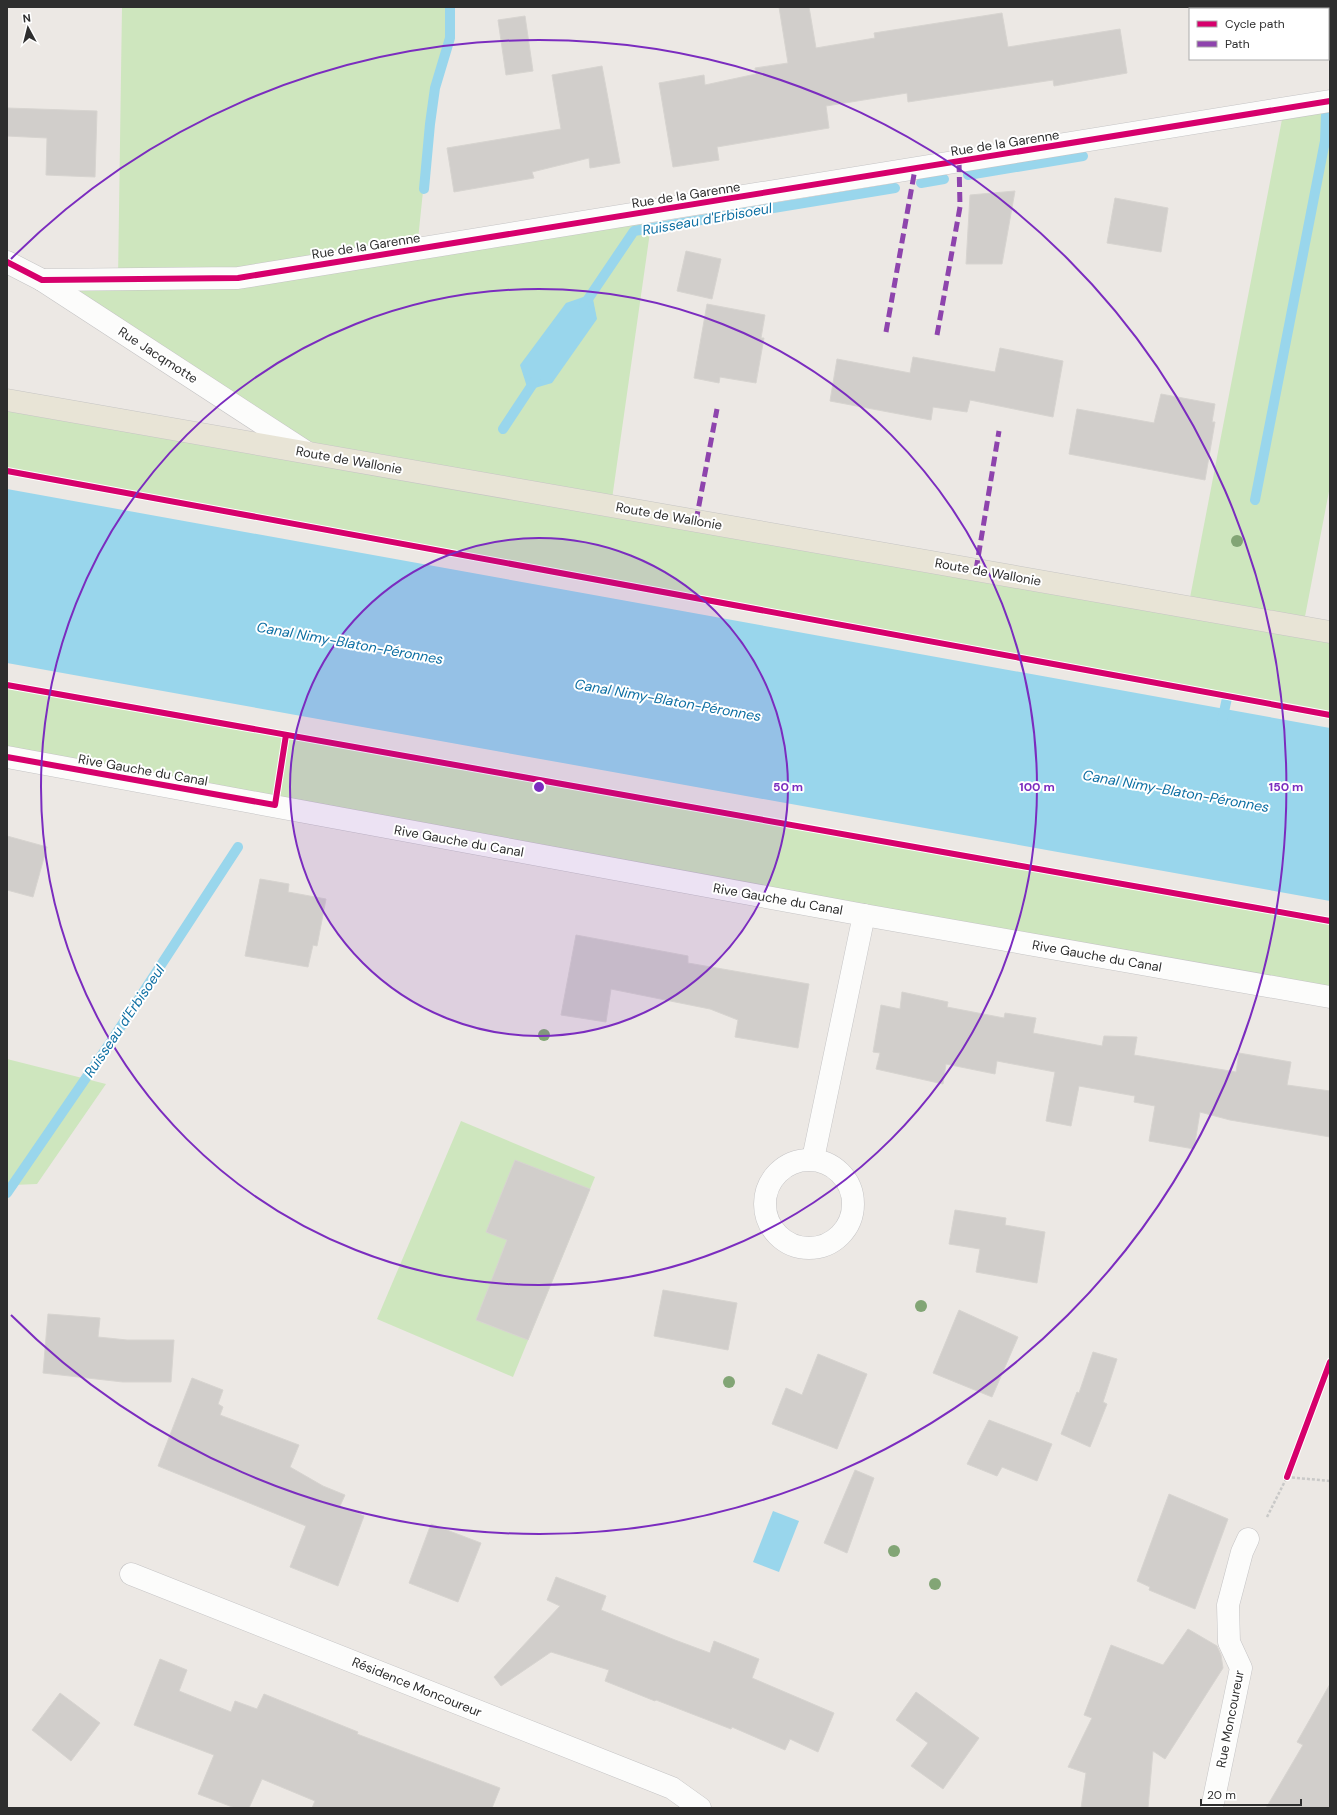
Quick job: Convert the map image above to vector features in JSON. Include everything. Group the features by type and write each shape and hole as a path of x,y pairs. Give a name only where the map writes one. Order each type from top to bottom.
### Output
{"main road":[{"name":"Route de Wallonie","path":"7,400 1330,632"}],"street":[{"name":"Rue de la Garenne","path":"42,280 238,278 1330,101"},
{"name":"Rue Jacqmotte","path":"7,262 42,280 306,452"},
{"name":"Rive Gauche du Canal","path":"7,757 864,915 1330,997"},
{"path":"813,1160 864,915"},
{"path":"813,1160 830,1164 844,1175 852,1190 854,1208 849,1225 837,1239 822,1247 804,1248 789,1243 776,1233 768,1220 764,1203 768,1187 775,1175 792,1163 813,1160"},
{"name":"Rue Moncoureur","path":"1212,1808 1241,1668 1229,1642 1228,1605 1242,1552 1248,1539"},
{"name":"Résidence Moncoureur","path":"131,1574 672,1788 700,1808"}],"path":[{"path":"1248,1539 1262,1527 1287,1477 1330,1362"},
{"path":"1287,1477 1330,1481"}],"green space":[{"path":"122,7 450,7 450,38 435,88 417,249 653,211 611,506 1188,608 1284,109 1330,101 1330,486 1303,627 1330,632 1330,715 7,471 7,400 305,452 50,280 118,279"},
{"path":"7,685 1330,922 1330,997 7,757"},
{"path":"7,1059 106,1084 37,1184 13,1185 7,1193"},
{"path":"461,1121 595,1177 513,1377 377,1319"}],"water":[{"path":"592,294 597,319 552,383 528,390 520,365 566,303"},
{"name":"Canal Nimy-Blaton-Péronnes","path":"7,489 1330,728 1330,901 7,663"},
{"path":"773,1511 799,1521 779,1572 753,1562"}],"building":[{"path":"779,7 809,7 816,48 875,38 874,33 1002,13 1008,47 1120,29 1127,73 1054,86 1053,80 908,102 907,93 826,106 829,128 717,147 719,160 673,167 659,83 704,75 705,85 756,74 755,68 788,63"},
{"path":"525,16 533,71 506,75 498,20"},
{"path":"602,66 620,163 590,168 589,158 532,172 534,178 454,192 447,148 561,129 552,75"},
{"path":"7,108 97,111 95,177 46,175 47,138 7,136"},
{"path":"1015,191 1002,264 966,264 970,195"},
{"path":"1115,198 1168,208 1161,252 1107,243"},
{"path":"686,251 721,259 712,299 677,291"},
{"path":"707,304 765,315 761,338 764,338 756,383 720,377 719,383 694,378"},
{"path":"1000,348 1063,361 1053,417 970,400 967,412 933,407 931,420 830,401 837,359 910,373 913,357 995,372"},
{"path":"1161,394 1215,404 1212,422 1215,422 1205,480 1069,454 1077,409 1154,423"},
{"path":"7,836 47,847 33,897 7,890"},
{"path":"260,879 289,884 288,892 326,899 317,946 313,945 308,967 245,956"},
{"path":"576,935 688,956 688,963 809,984 798,1048 735,1037 738,1020 710,1009 611,989 606,1022 561,1015"},
{"path":"902,992 948,1002 947,1007 1004,1018 1005,1013 1036,1018 1033,1033 1102,1046 1104,1036 1137,1037 1134,1055 1236,1072 1239,1053 1291,1062 1287,1085 1330,1091 1330,1137 1230,1120 1200,1112 1194,1149 1149,1141 1155,1106 1134,1102 1135,1096 1079,1086 1071,1126 1046,1121 1055,1072 997,1061 995,1074 946,1064 943,1084 876,1069 880,1053 873,1052 881,1005 900,1009"},
{"path":"515,1160 590,1189 528,1340 476,1320 507,1240 486,1232"},
{"path":"955,1210 1006,1218 1005,1225 1045,1232 1037,1283 976,1272 980,1249 949,1244"},
{"path":"663,1290 737,1303 728,1350 654,1336"},
{"path":"959,1310 1018,1337 992,1397 933,1373"},
{"path":"48,1314 100,1318 98,1337 127,1340 174,1340 171,1382 123,1382 43,1373"},
{"path":"1093,1352 1117,1359 1103,1402 1107,1404 1090,1447 1061,1434 1077,1392 1079,1393"},
{"path":"818,1354 867,1374 837,1449 772,1424 786,1388 802,1395"},
{"path":"192,1378 223,1390 218,1404 223,1407 220,1415 299,1445 290,1467 323,1486 345,1495 340,1506 364,1516 338,1586 290,1567 306,1526 158,1466"},
{"path":"989,1420 1052,1444 1037,1481 1002,1467 997,1476 967,1464"},
{"path":"855,1470 874,1478 847,1553 824,1543"},
{"path":"1169,1494 1228,1519 1195,1609 1149,1590 1150,1587 1137,1581"},
{"path":"431,1524 481,1543 458,1602 409,1583"},
{"path":"556,1577 606,1596 601,1610 675,1640 710,1653 714,1641 759,1659 752,1678 834,1713 818,1752 790,1739 785,1750 732,1727 731,1729 605,1681 609,1670 551,1652 501,1686 494,1677 560,1606 547,1600"},
{"path":"1188,1629 1217,1646 1221,1655 1223,1668 1165,1759 1153,1751 1148,1808 1081,1808 1086,1773 1068,1767 1092,1718 1084,1715 1111,1645 1163,1665"},
{"path":"160,1659 187,1670 179,1691 231,1712 235,1701 257,1709 264,1694 358,1732 357,1734 500,1788 492,1808 312,1808 315,1801 262,1779 249,1808 235,1808 198,1794 214,1755 134,1725"},
{"path":"1330,1684 1330,1808 1266,1808 1303,1745 1297,1742"},
{"path":"916,1692 979,1738 943,1789 911,1766 928,1743 896,1720"},
{"path":"60,1693 100,1723 71,1761 32,1730"}],"waterway":[{"path":"424,189 435,88 450,38 450,7"},
{"path":"1255,500 1325,141 1326,115"},
{"name":"Ruisseau d'Erbisoeul","path":"968,175 1083,156"},
{"name":"Ruisseau d'Erbisoeul","path":"921,183 944,179"},
{"name":"Ruisseau d'Erbisoeul","path":"584,305 634,231 895,188"},
{"name":"Ruisseau d'Erbisoeul","path":"503,429 536,379"},
{"path":"1222,721 1227,698"},
{"name":"Ruisseau d'Erbisoeul","path":"7,1193 112,1040 238,847"}],"marked path":[{"path":"937,335 960,207 959,161"},
{"path":"886,332 915,169"},
{"path":"696,521 717,409"},
{"path":"976,570 999,431"}],"cycle path":[{"path":"7,262 42,280 238,278 1330,101"},
{"path":"7,471 1330,715"},
{"path":"7,685 1330,921"},
{"path":"7,757 275,805 286,735"},
{"path":"1287,1477 1330,1362"}]}
